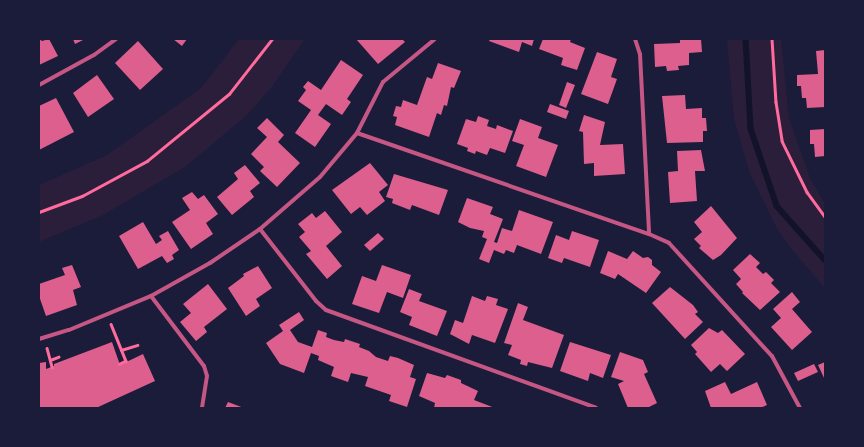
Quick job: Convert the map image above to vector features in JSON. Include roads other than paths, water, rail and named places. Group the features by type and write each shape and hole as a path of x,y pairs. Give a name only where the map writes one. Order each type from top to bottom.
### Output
{"street":[{"path":"39,85 94,54 116,39"},
{"path":"41,338 151,296 260,229 320,177 357,133 383,82 435,39"},
{"path":"635,39 640,54 649,234"},
{"path":"357,133 649,234 669,243 772,356 800,408"},
{"path":"260,229 316,301 326,310 596,408"},
{"path":"151,296 204,366 207,376 202,408"}],"waterway":[{"path":"746,39 751,129 777,206 825,260"}]}
